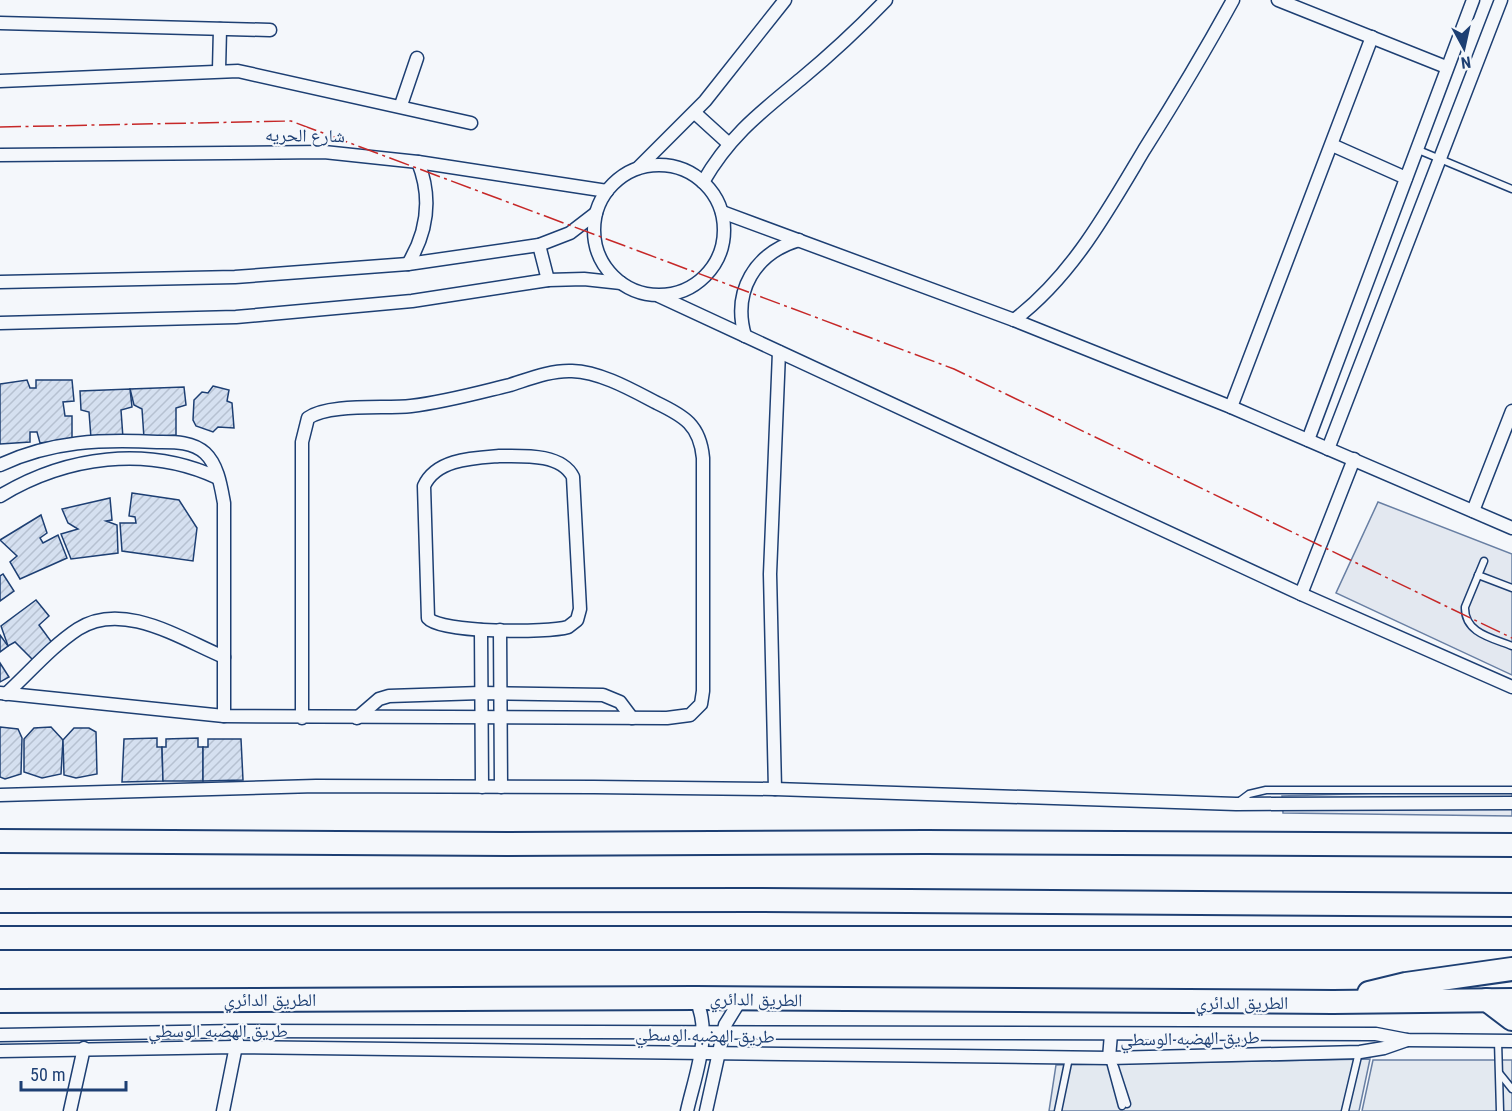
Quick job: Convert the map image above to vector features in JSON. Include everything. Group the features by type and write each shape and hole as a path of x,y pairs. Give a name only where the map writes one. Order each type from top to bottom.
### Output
{"highway":[{"path":"0,841 1512,845"},
{"path":"0,902 761,900 1512,905"},
{"path":"0,938 1512,938"},
{"path":"1333,1002 1406,984 1512,969"},
{"name":"الطريق الدائري","path":"0,1000 695,998 1333,1002 1512,1000"},
{"path":"1487,1000 1512,1019"}],"street":[{"path":"621,283 607,270 597,252 594,233 596,213 607,191 620,179 635,170 695,113 785,0"},
{"path":"704,182 728,143 760,111 838,47 886,0"},
{"path":"1014,321 1049,289 1089,242 1188,81 1233,0"},
{"path":"1278,0 1446,67"},
{"path":"1308,440 1473,0"},
{"path":"1328,448 1501,0"},
{"path":"0,23 270,30"},
{"path":"219,70 220,29"},
{"path":"1231,407 1372,37"},
{"path":"401,105 417,58"},
{"path":"0,81 219,70 260,74 471,123"},
{"path":"695,113 728,143"},
{"path":"1332,144 1406,178"},
{"name":"شارع الحريه","path":"0,155 303,151 418,162 607,191"},
{"path":"408,264 420,243 426,219 425,184 418,162"},
{"path":"635,170 653,165 671,166 688,172 704,182 715,196 722,212 725,231 721,251 712,269 698,283 659,296"},
{"path":"722,212 1014,321 1231,407 1512,528"},
{"path":"0,282 235,277 408,264 539,245 570,233 596,213"},
{"path":"745,336 741,324 741,299 749,275 770,253 799,240"},
{"path":"539,245 548,280"},
{"path":"0,323 295,313 412,301 548,280 584,279 621,283 646,294 659,296 1301,594 1512,687"},
{"path":"775,789 770,574 779,352"},
{"path":"3,694 224,716 302,718 683,717 695,712 701,704 702,445 692,423 676,412 597,376 573,371 550,374 434,403 325,411 308,418 302,442 302,718"},
{"path":"1473,511 1512,411"},
{"path":"113,439 113,459"},
{"path":"0,465 61,444 113,439 189,444 209,458 218,478 224,503 224,716"},
{"path":"519,456 558,463 570,470 575,484 579,615 573,624 563,628 500,630 438,626 428,618 424,486 441,467 479,458 519,456"},
{"path":"1,494 44,474 67,467 113,459 167,461 218,478"},
{"path":"1301,594 1354,459"},
{"path":"3,694 77,630 106,619 138,621 224,657"},
{"path":"481,630 482,787"},
{"path":"500,630 501,787"},
{"path":"357,718 375,702 389,696 481,693 603,695 620,702 632,718"},
{"path":"0,795 306,787 501,787 775,789 1236,804 1512,804"},
{"path":"687,1111 704,1033 701,1011 695,998"},
{"path":"706,1111 723,1033 731,1011 741,999"},
{"path":"223,1111 239,1031"},
{"name":"طريق الهضبه الوسطي","path":"0,1035 239,1031 1376,1035 1407,1040 1512,1041"},
{"path":"1109,1058 1111,1034"},
{"name":"طريق الهضبه الوسطي","path":"0,1051 236,1047 1109,1058 1359,1052 1384,1048 1407,1040"},
{"path":"70,1111 84,1048"}],"lane":[{"path":"1416,149 1512,189"},
{"path":"1484,561 1466,607 1468,622 1480,633 1512,646"},
{"path":"1478,575 1512,588"},
{"path":"1424,789 1424,804"},
{"path":"1351,790 1351,804"},
{"path":"1236,804 1256,791 1512,790"},
{"path":"1498,1041 1500,1111"},
{"path":"1345,1111 1359,1052"},
{"path":"1058,1111 1069,1057"},
{"path":"1109,1058 1124,1105"},
{"path":"1500,1074 1512,1089"}],"shaded area":[{"path":"1378,502 1512,554 1512,675 1336,593"},
{"path":"1512,789 1512,816 1283,813 1282,796"},
{"path":"1370,1059 1359,1111 1049,1111 1056,1065"},
{"path":"1373,1060 1512,1060 1512,1111 1362,1111"}],"building":[{"path":"27,380 30,388 36,388 36,380 72,380 74,401 63,402 65,416 72,416 72,439 40,443 37,432 30,432 30,442 0,444 0,384"},
{"path":"213,386 229,390 227,401 232,403 234,428 218,427 213,432 196,426 193,420 194,400 202,392 208,393"},
{"path":"184,387 186,405 176,408 176,435 144,438 142,409 134,405 130,389"},
{"path":"130,389 132,407 121,410 123,438 91,438 89,412 81,410 80,391"},
{"path":"132,493 179,500 197,528 193,561 122,551 120,523 136,523 135,517 129,516"},
{"path":"110,498 112,520 106,521 117,525 118,553 71,559 61,534 78,529 68,523 62,509"},
{"path":"41,515 47,533 40,538 43,543 58,535 67,558 20,579 10,562 17,556 0,540"},
{"path":"3,574 14,591 0,601 0,576"},
{"path":"36,600 49,616 39,625 53,644 33,660 15,642 8,646 1,626"},
{"path":"0,635 8,646 0,652"},
{"path":"0,663 9,677 0,682"},
{"path":"0,727 18,729 22,738 21,774 5,779 0,777"},
{"path":"51,727 63,740 61,774 42,778 24,772 24,739 34,728"},
{"path":"74,728 89,728 96,732 97,774 76,778 64,775 63,740"},
{"path":"157,738 157,747 162,747 163,781 122,782 124,739"},
{"path":"198,738 198,747 203,747 203,781 163,781 162,747 166,747 166,739"},
{"path":"208,739 241,739 243,780 203,781 203,747 208,747"}],"power":[{"path":"0,127 291,121 954,369 1512,638"}]}
